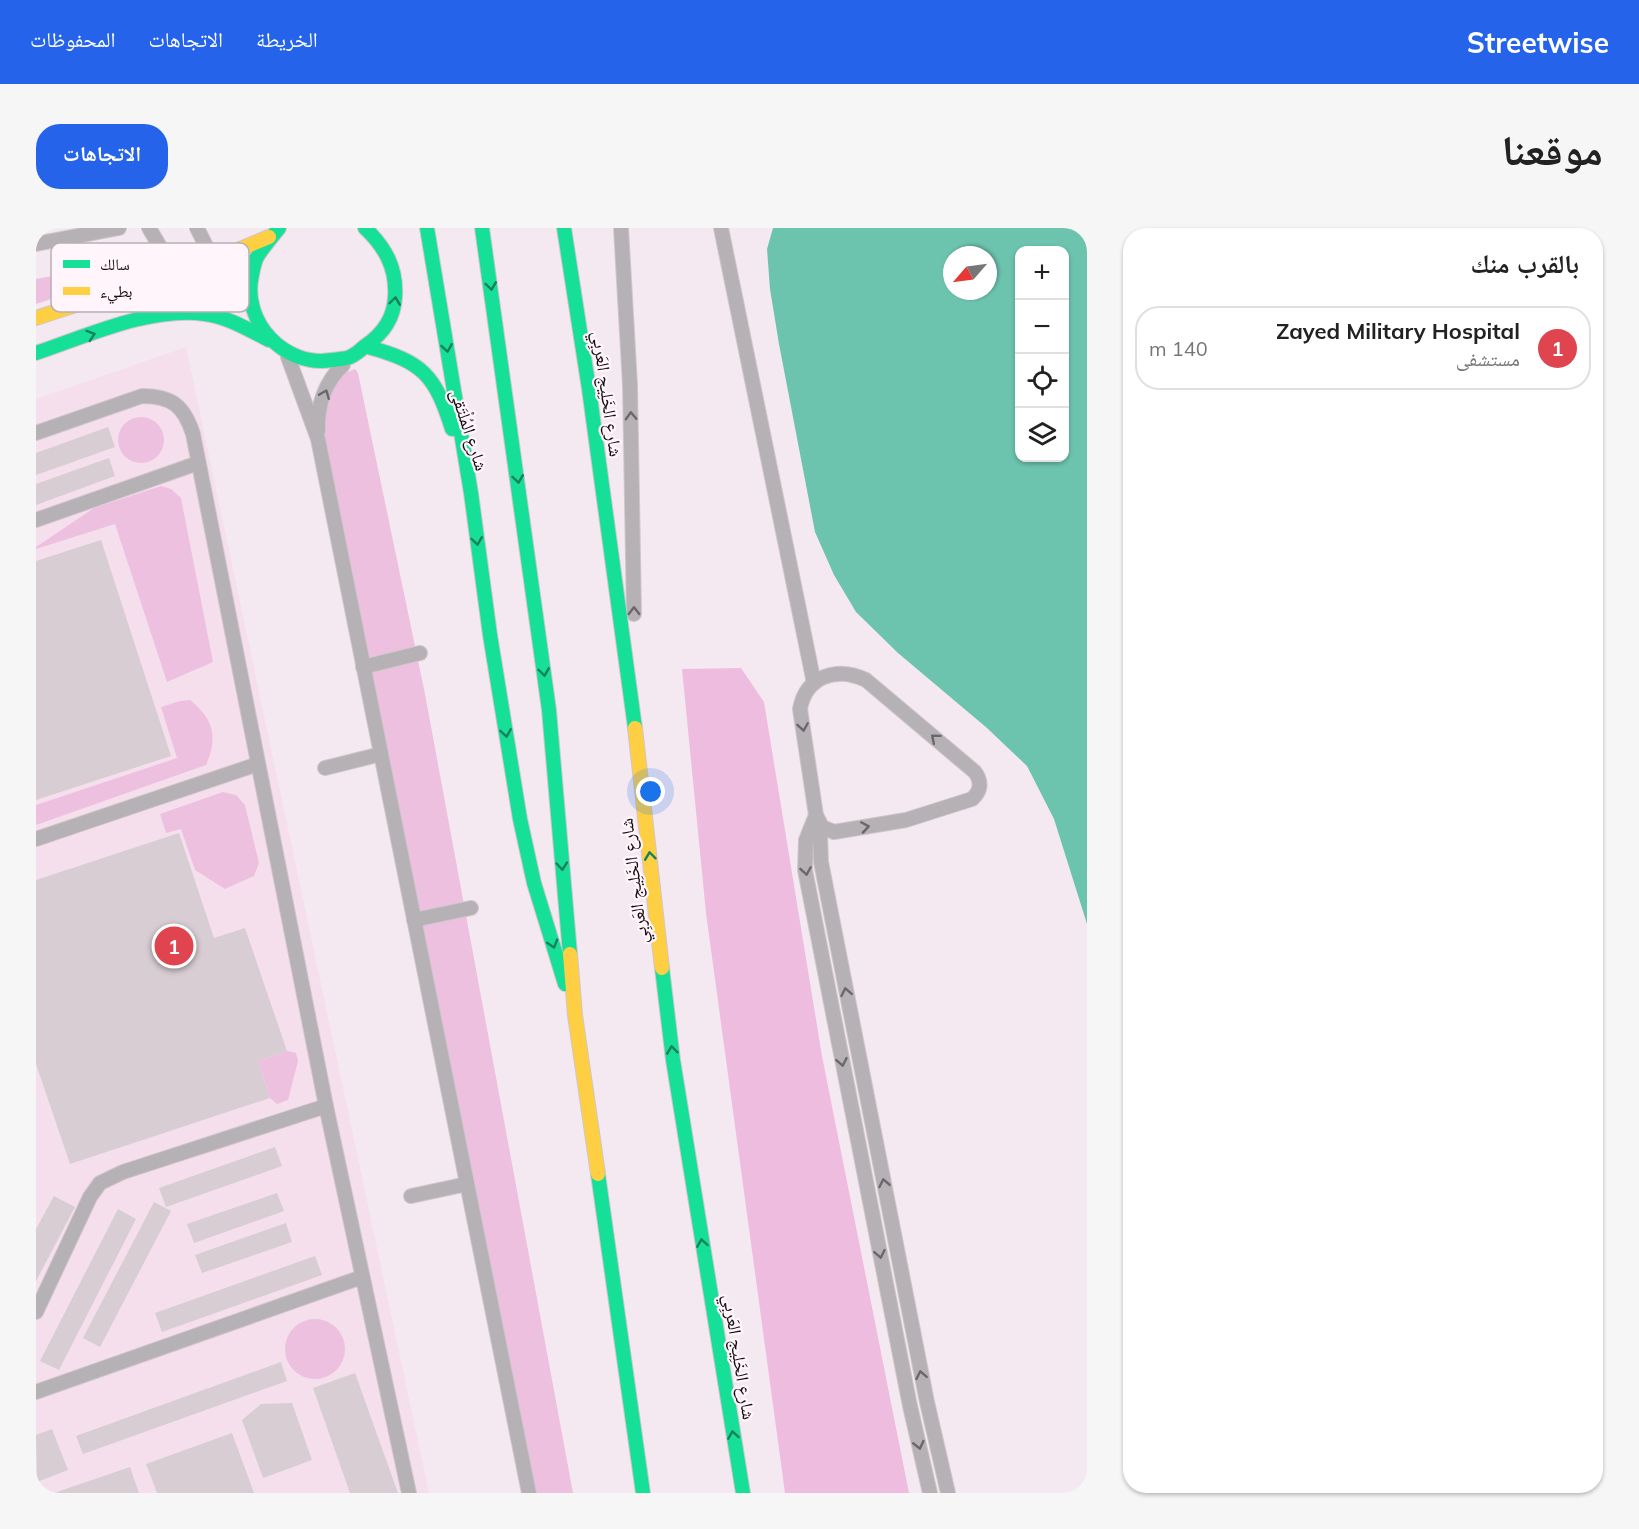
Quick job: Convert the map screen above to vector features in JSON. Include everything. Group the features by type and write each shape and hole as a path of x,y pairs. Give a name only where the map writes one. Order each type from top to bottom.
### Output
{"main road":[{"path":"116,326 183,312 222,318 269,340 287,353 308,362 330,362 352,357 368,347 384,330 394,309 397,285 392,262 380,241 365,228"},
{"path":"427,228 471,493 490,635 520,819 534,883 574,1014"},
{"path":"482,228 549,710 574,1014 643,1493"},
{"name":"شارع الخَلِيج العَربِي","path":"564,228 589,389 633,712 673,1060 743,1493"},
{"path":"249,244 274,232"},
{"path":"269,340 257,323 250,303 249,282 253,262 274,232"},
{"path":"36,318 54,312"},
{"path":"36,353 152,312"},
{"name":"شارع المُلْتَقى","path":"368,347 407,359 432,379 446,408 471,493"}],"lane":[{"path":"36,244 119,228"},
{"path":"149,228 158,243"},
{"path":"197,228 204,243"},
{"path":"621,228 633,494 633,712"},
{"path":"721,228 814,683"},
{"path":"287,353 318,439 529,1493"},
{"path":"318,439 317,416 323,394 334,374 352,357"},
{"path":"36,433 142,396 168,399 180,408 188,419 326,1106 409,1493"},
{"path":"36,520 198,463"},
{"path":"363,667 420,653"},
{"path":"819,821 834,832 918,817 972,799 976,796 981,784 975,772 866,680 838,673 828,675 814,683 802,696 800,709 819,821 821,862 922,1380 948,1493"},
{"path":"325,768 381,754"},
{"path":"36,839 258,764"},
{"path":"819,821 806,840 805,870 910,1406 930,1493"},
{"path":"414,920 471,908"},
{"path":"36,1311 90,1197 100,1183 123,1172 326,1106"},
{"path":"411,1196 467,1184"},
{"path":"36,1392 362,1277"}],"shaded area":[{"path":"773,228 1087,228 1087,924 1054,819 1027,766 987,728 898,653 856,612 834,575 815,532 770,289 767,249"},
{"path":"51,276 51,299 36,304 36,279"},
{"path":"186,347 429,1493 36,1493 36,399"},
{"path":"355,369 358,373 425,694 573,1493 535,1493 321,425 326,380"},
{"path":"141,417 157,424 164,440 157,456 141,463 125,456 118,440 125,424"},
{"path":"161,486 171,489 181,498 213,662 167,682 115,524 36,549 94,508"},
{"path":"741,668 764,702 822,1056 909,1493 785,1493 706,913 682,669"},
{"path":"190,700 204,714 212,730 212,746 206,765 36,825 36,805 177,758 161,707"},
{"path":"223,792 236,795 245,805 259,863 254,876 225,889 195,870 181,829 166,833 160,814"},
{"path":"287,1051 296,1053 298,1061 288,1100 277,1104 270,1098 258,1061"},
{"path":"309,1319 321,1319 332,1324 340,1332 345,1349 343,1361 332,1374 321,1379 309,1379 298,1374 290,1366 285,1355 285,1343 290,1332 298,1324"}],"building":[{"path":"108,427 115,447 36,475 36,453"},
{"path":"109,458 115,476 36,505 36,484"},
{"path":"101,540 171,756 36,800 36,561"},
{"path":"179,833 214,938 245,928 287,1051 258,1061 270,1098 70,1164 36,1064 36,880"},
{"path":"275,1147 282,1166 166,1207 159,1188"},
{"path":"277,1193 284,1211 194,1243 187,1224"},
{"path":"54,1196 75,1207 36,1281 36,1229"},
{"path":"154,1202 171,1211 100,1347 83,1338"},
{"path":"118,1209 136,1219 59,1370 40,1361"},
{"path":"286,1223 292,1242 202,1273 195,1255"},
{"path":"315,1256 322,1275 162,1332 155,1313"},
{"path":"281,1362 287,1381 83,1454 76,1436"},
{"path":"355,1373 398,1493 350,1493 313,1388"},
{"path":"292,1403 312,1460 263,1478 242,1420 261,1404"},
{"path":"52,1429 68,1470 37,1482 36,1435"},
{"path":"232,1433 254,1493 157,1493 146,1464"},
{"path":"130,1467 139,1493 54,1493"}],"traffic: fast":[{"path":"279,228 255,262 250,292 253,309 260,325 283,349 298,357 315,361 344,359 354,355 382,331 390,319 395,297 392,267 384,251 365,228"},
{"path":"427,228 471,493 490,635 520,819 534,883 565,984"},
{"path":"482,228 549,710 570,954"},
{"path":"564,228 589,389 635,728"},
{"path":"36,353 119,324 163,314 205,314 222,318 269,340"},
{"path":"368,347 402,359 424,373 439,396 452,429"},
{"path":"662,968 673,1060 743,1493"},
{"path":"598,1174 643,1493"}],"traffic: slow":[{"path":"249,245 269,237"},
{"path":"36,318 54,312"},
{"path":"635,728 662,968"},
{"path":"570,954 575,1015 598,1174"}],"place":[{"name":"Zayed Military Hospital","path":"174,946"}]}
